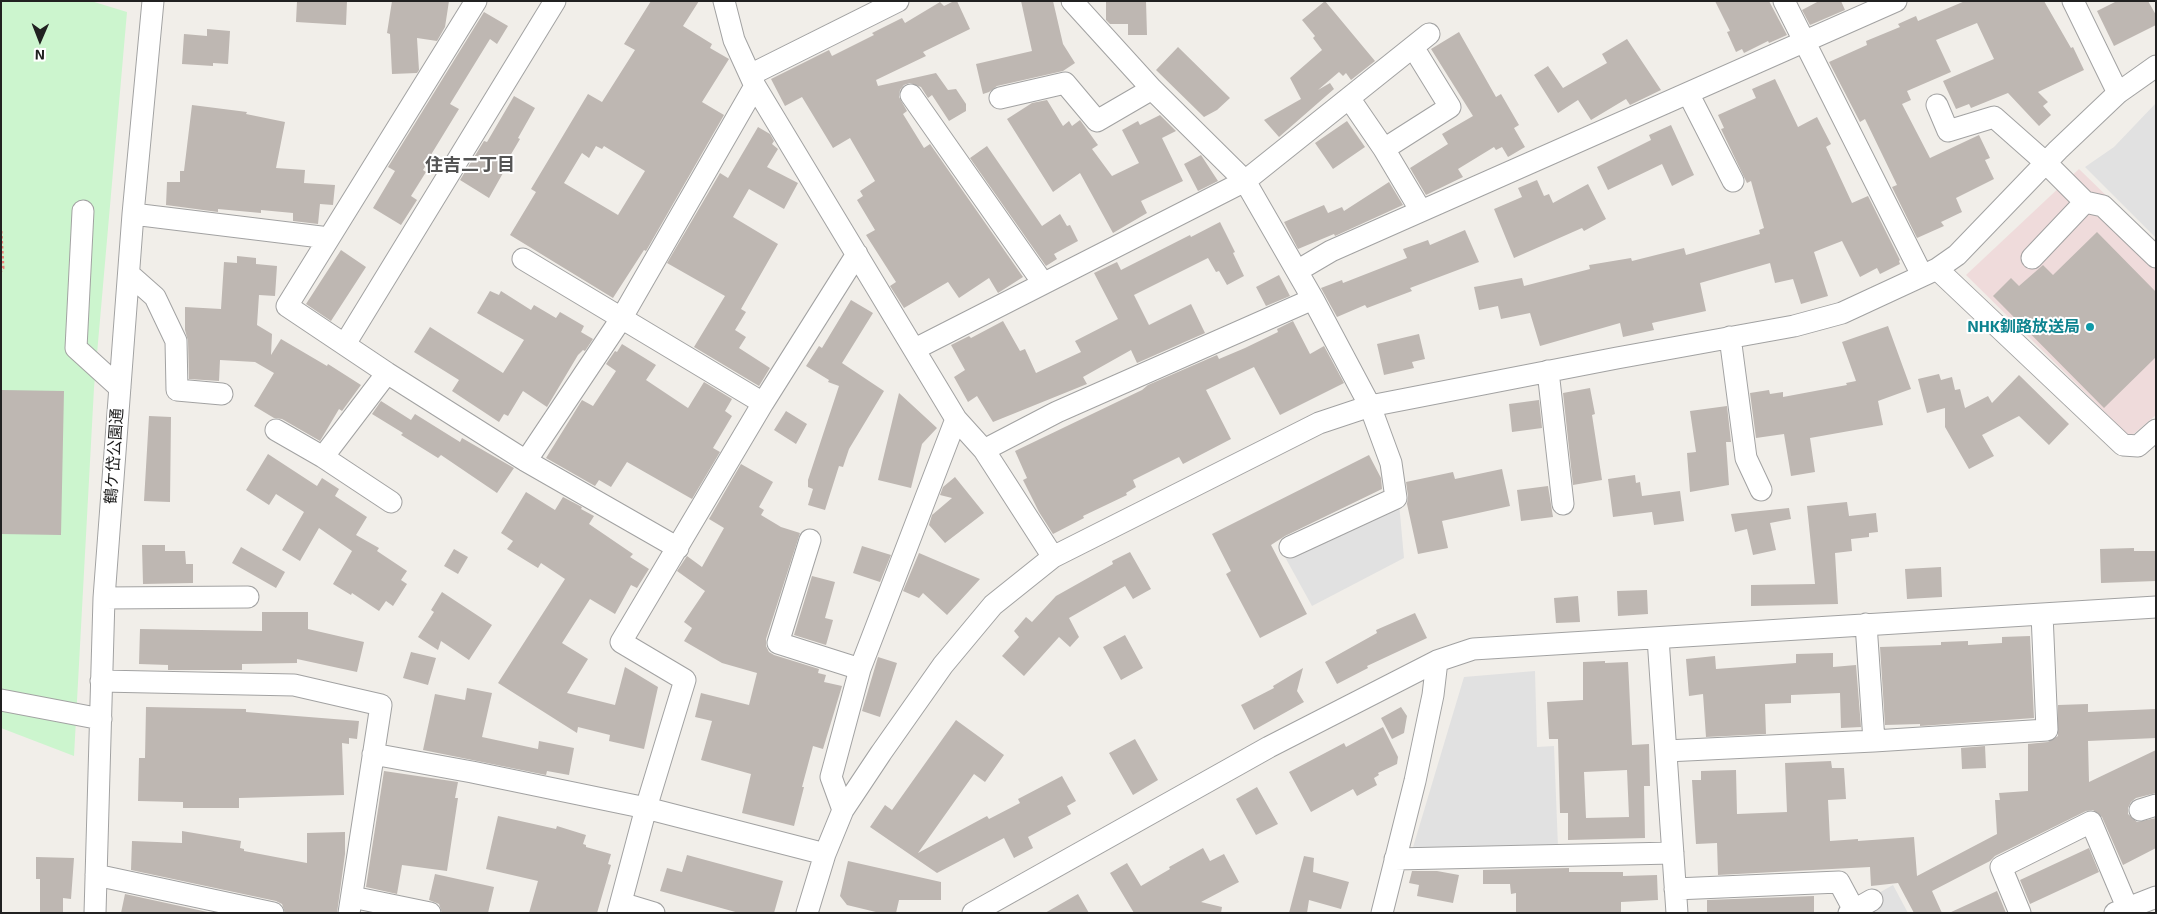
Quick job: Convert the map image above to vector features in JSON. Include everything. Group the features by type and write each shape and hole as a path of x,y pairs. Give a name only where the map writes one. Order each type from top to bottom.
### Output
{"street":[{"path":"476,1 287,306 387,373 526,461 678,548"},
{"path":"345,344 556,1"},
{"path":"724,1 734,40 752,81 915,348 956,419 984,450 1053,557"},
{"path":"526,461 620,318 752,81 898,1"},
{"path":"1072,1 1152,89 1245,181 1298,271 1370,406 1391,463 1396,498 1290,547"},
{"path":"1784,1 1929,272 2123,444 2138,446 2156,430"},
{"path":"1298,271 1331,251 1896,1"},
{"path":"2073,1 2118,94"},
{"name":"鶴ケ岱公園通","path":"95,913 104,598 148,2"},
{"path":"915,348 1245,181 1421,40 1450,107 1384,148"},
{"path":"807,913 824,854 843,810 943,665 993,605 1053,557 1319,423 1370,406 1794,326 1842,313 1929,272 1957,255 2046,162 2118,94 2156,66"},
{"path":"1000,98 1065,83 1097,121 1152,89"},
{"path":"1688,93 1733,181"},
{"path":"911,95 1043,282"},
{"path":"1349,98 1384,148 1421,211"},
{"path":"1937,105 1948,131 1994,116 2046,162 2085,202 2102,206 2156,257"},
{"path":"2032,258 2085,202"},
{"path":"83,211 76,348 120,388"},
{"path":"133,214 329,238"},
{"path":"654,913 619,908 646,808 685,680 621,642 763,403 857,254"},
{"path":"524,259 763,403"},
{"path":"128,274 155,297 176,341 177,390 222,394"},
{"path":"984,450 1057,412 1313,299"},
{"path":"1730,337 1746,458 1761,490"},
{"path":"1548,371 1563,504"},
{"path":"323,457 387,373"},
{"path":"843,810 831,777 860,669 956,419"},
{"path":"276,430 323,457 391,502"},
{"path":"810,540 778,643 860,669"},
{"path":"104,598 248,597"},
{"path":"974,913 1269,747 1438,661 1473,649 2156,607"},
{"path":"1666,751 2047,730 2042,614"},
{"path":"1866,624 1874,741"},
{"path":"1658,638 1677,913"},
{"path":"1388,911 1395,859 1415,781 1438,661"},
{"path":"101,681 294,685 380,706 350,905 430,913"},
{"path":"1,700 101,719"},
{"path":"373,754 472,772 646,808 824,854"},
{"path":"2020,913 2001,867 2091,822 2121,910 2156,897"},
{"path":"1395,859 1672,853"},
{"path":"96,875 273,913"},
{"path":"1675,889 1839,882 1858,908"}],"path":[{"path":"1,231 3,268 1,271"}],"shaded area":[{"path":"2156,103 2156,238 2085,167 2114,147"},
{"path":"2079,169 2156,244 2156,415 2130,437 1966,275"},
{"path":"1399,503 1404,558 1312,606 1285,557"},
{"path":"1535,671 1537,747 1554,746 1558,847 1411,854 1464,677"},
{"path":"1893,885 1908,913 1843,913"}],"green space":[{"path":"1,1 91,1 127,12 94,388 74,756 1,728"}],"building":[{"path":"297,1 347,1 346,25 296,22"},
{"path":"392,1 449,1 445,27 437,41 417,38 419,70 417,73 392,74 390,34 387,33"},
{"path":"651,1 699,1 683,26 712,44 710,48 729,59 702,102 724,115 646,251 644,250 613,298 510,235 536,192 531,189 588,94 602,102 635,50 624,44","holes":["596,146 602,149 604,146 645,171 618,215 564,183 582,153 589,158"]},
{"path":"957,1 970,29 923,52 926,56 876,80 878,86 936,73 948,90 956,89 966,104 966,111 949,121 932,95 928,98 921,87 910,83 904,85 900,90 899,97 907,111 903,114 924,148 930,144 1023,277 998,293 989,278 959,298 948,282 904,308 890,286 896,282 866,235 875,230 857,200 863,196 860,191 875,181 850,138 833,148 802,97 785,106 771,79 829,50 832,56 874,35 872,33 902,18 905,23 940,2 944,6"},
{"path":"1021,1 1053,1 1063,44 1075,63 1063,71 997,86 983,94 976,64 1032,51"},
{"path":"1106,1 1146,1 1147,35 1128,35 1128,24 1110,24 1106,20"},
{"path":"1325,1 1375,61 1351,80 1346,73 1343,76 1339,72 1318,90 1330,83 1334,89 1279,137 1264,120 1301,99 1290,78 1322,50 1313,38 1315,36 1302,20"},
{"path":"1715,1 1769,1 1787,35 1769,43 1768,41 1744,53 1742,49 1736,52 1727,32 1730,31"},
{"path":"1819,1 1841,1 1845,10 1810,25 1802,10"},
{"path":"1965,1 2044,1 2071,48 2073,47 2084,70 2038,92 2048,102 2043,106 2051,115 2039,126 2008,93 1971,108 1969,104 1956,109 1943,81 1994,59 1977,23 1936,40 1951,72 1907,91 1911,100 1902,104 1930,158 1979,135 1990,158 1985,160 1994,179 1956,198 1962,212 1941,222 1944,226 1917,238 1892,187 1897,185 1865,119 1860,122 1829,62 1867,45 1866,41 1900,27 1898,24 1916,16 1918,21"},
{"path":"2117,1 2148,1 2156,15 2156,25 2114,46 2097,11"},
{"path":"484,12 508,26 497,44 490,39 450,104 459,109 423,170 426,172 411,196 417,200 401,225 373,208 395,171 388,167"},
{"path":"207,29 230,31 228,64 213,63 213,66 182,64 184,34 207,36"},
{"path":"1459,32 1496,97 1501,94 1519,125 1514,128 1525,147 1508,157 1502,147 1496,150 1494,147 1458,169 1463,177 1426,195 1410,168 1448,144 1442,134 1473,116 1431,49"},
{"path":"1627,39 1661,90 1630,105 1626,99 1591,120 1578,100 1558,113 1534,75 1548,66 1563,88 1607,63 1602,54"},
{"path":"1178,47 1230,98 1217,110 1204,117 1156,70"},
{"path":"1775,79 1798,127 1817,117 1831,144 1826,147 1852,203 1868,196 1900,260 1900,264 1880,274 1877,268 1860,277 1842,241 1814,252 1828,296 1801,304 1793,279 1775,283 1770,263 1700,283 1706,311 1652,323 1654,330 1623,337 1620,323 1540,346 1530,313 1501,319 1498,306 1479,310 1474,287 1522,278 1524,286 1590,269 1589,265 1631,258 1632,261 1684,248 1686,255 1760,234 1759,230 1764,228 1751,181 1747,183 1721,129 1724,128 1718,115 1756,98 1752,89"},
{"path":"514,96 535,108 518,138 520,139 510,156 512,157 489,198 460,180 484,141 487,142"},
{"path":"1047,100 1063,126 1069,121 1072,126 1080,120 1098,145 1092,149 1112,176 1139,163 1122,130 1138,121 1140,125 1160,115 1176,131 1162,138 1183,181 1141,201 1147,213 1113,233 1080,173 1053,192 1007,119 1032,103"},
{"path":"192,105 247,112 246,114 285,122 276,168 305,170 304,183 335,185 333,205 320,204 318,224 293,221 293,213 261,210 261,213 218,209 218,212 166,205 167,182 180,182 180,171 184,171"},
{"path":"1347,121 1365,147 1333,169 1315,143"},
{"path":"1671,125 1694,175 1672,186 1662,164 1608,190 1597,167 1651,140 1649,135"},
{"path":"758,127 770,134 774,141 772,144 778,149 767,167 798,183 784,209 749,189 733,217 778,244 741,309 746,312 735,330 746,337 739,348 770,368 759,386 694,347 725,296 667,263 720,173 728,178"},
{"path":"987,146 1042,226 1060,214 1067,226 1070,225 1078,241 1054,254 1057,259 1046,266 970,158"},
{"path":"1201,155 1218,181 1198,191 1184,164"},
{"path":"1537,180 1544,196 1549,194 1553,203 1588,184 1606,219 1584,231 1582,228 1514,258 1494,209 1522,197 1518,188"},
{"path":"1389,182 1403,205 1335,236 1334,234 1298,249 1284,222 1324,205 1328,213 1342,207 1344,211"},
{"path":"1220,222 1235,252 1233,253 1244,276 1227,285 1219,271 1216,272 1208,258 1134,295 1149,325 1191,304 1205,333 1137,363 1131,350 1083,377 1087,384 993,422 977,396 968,402 954,377 965,370 951,345 969,336 971,338 1003,321 1020,351 1025,349 1036,373 1081,352 1075,341 1118,319 1094,273 1117,262 1121,270"},
{"path":"1465,230 1479,262 1410,288 1412,291 1367,308 1365,305 1337,317 1321,288 1342,280 1343,283 1407,258 1403,249 1428,240 1430,245"},
{"name":"NHK釧路放送局","path":"2097,232 2156,292 2156,357 2104,408 1993,296 2011,278 2019,286 2043,265 2053,275"},
{"path":"341,250 366,267 331,321 306,304"},
{"path":"237,256 256,258 256,264 277,266 275,296 259,295 257,325 272,334 271,355 281,339 327,366 328,364 361,385 342,411 339,409 320,441 282,419 274,418 254,406 274,373 255,362 220,360 219,381 189,379 185,307 221,309 224,262 237,263"},
{"path":"1279,275 1290,296 1266,306 1256,287"},
{"path":"490,291 499,295 501,291 531,310 534,305 556,318 560,312 584,326 581,332 593,339 585,351 583,350 578,355 547,407 523,391 508,416 504,414 499,422 452,391 459,380 414,352 430,327 503,373 524,340 477,313"},
{"path":"851,300 873,313 842,363 884,391 849,449 843,467 839,466 825,510 808,505 813,489 808,487 808,480 839,386 828,382 829,380 806,366 819,346 822,348"},
{"path":"1293,321 1310,354 1324,346 1344,383 1280,415 1254,367 1206,390 1231,439 1183,464 1179,457 1133,480 1136,487 1126,493 1127,495 1083,516 1084,518 1053,534 1039,512 1023,480 1027,478 1015,451 1142,390 1148,385 1217,355 1219,359 1245,348 1278,332 1277,329"},
{"path":"1888,326 1911,389 1878,401 1883,425 1810,438 1815,472 1791,476 1784,434 1756,438 1750,393 1769,390 1770,394 1783,392 1783,397 1847,385 1846,383 1856,381 1842,342"},
{"path":"1419,334 1425,359 1412,362 1414,368 1384,375 1377,344"},
{"path":"622,344 656,365 646,380 688,408 704,382 732,399 725,411 732,416 713,448 720,452 692,499 627,462 611,487 599,480 595,486 546,458 582,400 593,406 616,371 606,364"},
{"path":"1939,374 1941,380 1952,377 1955,390 1960,389 1965,408 1988,396 1992,403 2019,375 2069,424 2049,445 2019,416 1982,435 1994,456 1969,469 1945,427 1945,408 1927,413 1918,379"},
{"path":"1590,388 1595,414 1592,415 1602,480 1573,485 1563,393"},
{"path":"1,390 64,391 61,535 1,534"},
{"path":"899,393 937,428 922,444 911,488 878,480"},
{"path":"1539,400 1542,428 1512,432 1509,404"},
{"path":"381,401 411,420 415,414 460,442 462,438 514,468 497,493 441,455 438,458 401,435 403,433 372,414"},
{"path":"1727,406 1731,442 1726,442 1729,485 1690,492 1687,453 1696,452 1690,411"},
{"path":"786,411 807,424 796,444 774,430"},
{"path":"149,416 171,417 170,502 144,501"},
{"path":"268,454 317,486 322,478 339,489 335,496 367,517 356,535 379,548 377,551 407,571 401,580 407,584 393,606 386,601 379,611 352,593 351,595 333,584 352,551 319,528 300,561 282,550 304,512 276,494 269,505 246,490"},
{"path":"1369,455 1381,478 1382,489 1285,536 1271,545 1307,614 1260,638 1226,574 1231,571 1212,534"},
{"path":"741,464 773,482 759,507 764,510 761,515 781,527 800,533 766,639 766,646 769,652 774,655 819,669 818,673 826,675 824,682 842,686 823,749 813,746 794,826 742,813 751,774 701,760 712,721 695,717 701,693 749,705 757,673 722,663 684,641 692,628 684,622 705,591 677,571 687,556 702,567 724,528 709,519"},
{"path":"1502,469 1510,506 1442,521 1448,548 1418,554 1407,504 1406,482 1453,472 1455,479"},
{"path":"1635,475 1636,483 1640,482 1642,496 1680,491 1684,521 1654,525 1652,512 1613,517 1608,479"},
{"path":"955,477 984,513 945,543 929,525 932,515 952,498 940,495 943,487"},
{"path":"1548,486 1553,517 1521,521 1517,490"},
{"path":"526,492 555,510 563,497 582,507 581,509 594,516 589,524 633,554 630,557 649,569 637,588 631,585 615,614 590,599 562,643 588,659 567,693 615,705 625,667 658,687 644,749 609,741 610,735 578,727 577,733 498,683 565,579 541,563 538,568 507,549 513,541 501,533"},
{"path":"1847,502 1849,516 1876,513 1878,532 1869,533 1869,537 1851,539 1852,551 1835,553 1838,604 1751,606 1751,585 1815,584 1807,506"},
{"path":"1789,508 1791,519 1770,523 1776,550 1753,555 1747,529 1735,532 1731,514"},
{"path":"142,545 165,545 165,551 185,551 186,564 193,564 193,583 143,584"},
{"path":"862,546 891,555 880,582 853,573"},
{"path":"241,547 285,572 276,588 232,563"},
{"path":"2134,548 2134,551 2156,551 2156,581 2101,583 2100,549"},
{"path":"454,549 468,557 458,574 444,566"},
{"path":"1130,552 1151,589 1133,599 1125,586 1069,618 1079,637 1070,647 1059,637 1024,676 1002,656 1019,637 1014,631 1026,617 1032,622 1056,596 1113,564 1112,561"},
{"path":"919,553 980,579 947,615 923,593 919,598 903,591"},
{"path":"1941,567 1942,597 1907,599 1905,569"},
{"path":"812,576 835,582 825,618 833,620 826,645 794,635"},
{"path":"1647,590 1648,614 1618,616 1617,591"},
{"path":"442,592 492,625 469,660 441,641 438,650 418,637 434,612 431,610"},
{"path":"1578,596 1580,622 1556,623 1554,598"},
{"path":"262,612 308,612 308,629 364,642 357,672 297,659 297,663 242,664 242,670 168,670 168,665 139,664 140,629 262,631"},
{"path":"1415,613 1427,638 1367,666 1368,668 1337,684 1325,662 1377,633 1376,630"},
{"path":"1125,635 1143,668 1121,680 1103,647"},
{"path":"2030,636 2034,718 1920,726 1920,724 1885,725 1880,647 1941,645 1941,642 1968,641 1968,645 2002,643 2002,637"},
{"path":"411,652 436,658 428,685 403,678"},
{"path":"1833,653 1833,667 1856,665 1861,727 1841,728 1840,693 1791,695 1791,703 1765,704 1766,734 1706,737 1703,694 1689,696 1686,659 1715,656 1716,669 1796,663 1796,654"},
{"path":"878,657 897,663 880,717 862,711"},
{"path":"1583,662 1628,662 1632,745 1649,744 1650,786 1644,786 1645,838 1568,840 1568,813 1560,813 1558,739 1549,739 1547,702 1583,700","holes":["1627,770 1629,817 1586,818 1584,772"]},
{"path":"1303,668 1297,691 1304,702 1254,730 1241,705 1274,688 1273,686"},
{"path":"467,688 492,693 482,737 538,749 539,741 574,748 569,775 547,771 546,775 423,750 435,694 465,700"},
{"path":"2088,704 2088,712 2156,709 2156,738 2088,741 2089,782 2156,750 2156,793 2136,798 2128,808 2128,814 2137,822 2156,818 2156,848 2123,865 2102,817 2093,810 2086,811 1995,856 1990,861 1932,891 1942,913 1914,913 1898,883 1871,886 1870,867 1718,875 1717,843 1696,844 1692,780 1701,780 1701,771 1736,770 1737,814 1787,812 1785,763 1831,761 1832,768 1844,768 1846,799 1828,800 1830,841 1914,837 1917,876 1997,834 1995,800 2000,800 1999,793 2028,791 2028,744 2048,742 2058,736 2058,705"},
{"path":"146,707 246,709 246,712 359,721 357,739 349,738 349,744 342,743 344,795 239,798 239,808 183,808 183,802 138,801 139,758 145,758"},
{"path":"1401,707 1407,716 1404,733 1392,739 1381,718"},
{"path":"956,720 1004,755 985,782 974,774 918,853 987,816 989,819 1020,803 1018,799 1062,776 1076,801 1067,806 1071,814 1028,837 1033,848 1014,858 1004,838 937,873 870,827 885,805 892,810"},
{"path":"1383,727 1398,757 1397,764 1378,773 1379,775 1374,778 1377,785 1357,796 1353,789 1311,812 1289,772 1344,743 1346,747"},
{"path":"1135,739 1158,780 1133,795 1109,753"},
{"path":"1985,746 1986,768 1962,769 1961,748"},
{"path":"384,771 458,782 455,798 458,798 447,871 402,865 397,894 366,887"},
{"path":"1257,787 1278,824 1256,835 1236,799"},
{"path":"498,816 556,829 557,826 586,835 583,844 586,847 611,854 608,864 611,865 597,913 529,913 538,881 486,869"},
{"path":"182,831 241,841 240,848 244,849 244,851 307,863 307,833 345,832 345,854 337,913 285,913 282,904 276,901 131,870 132,841 182,843"},
{"path":"1203,848 1210,861 1224,854 1239,882 1201,902 1222,907 1221,913 1134,913 1110,873 1127,863 1141,886 1170,869 1169,867"},
{"path":"2089,848 2099,872 2030,904 2020,880"},
{"path":"687,855 783,881 774,913 739,913 660,891 667,868 682,872"},
{"path":"1304,856 1314,858 1313,872 1349,882 1341,909 1309,900 1307,913 1289,913"},
{"path":"36,857 74,858 71,899 63,898 63,913 40,913 40,879 36,879"},
{"path":"848,861 941,882 941,900 899,900 896,913 880,913 847,905 840,896"},
{"path":"1569,868 1569,872 1623,872 1623,876 1657,875 1658,900 1621,902 1621,913 1516,913 1516,893 1511,894 1510,884 1483,884 1483,870"},
{"path":"1412,871 1437,871 1459,875 1453,903 1417,896 1419,885 1409,883"},
{"path":"435,874 494,887 488,913 442,913 439,904 429,900"},
{"path":"1997,891 2006,913 1949,913"},
{"path":"125,894 212,913 121,913"},
{"path":"1078,894 1089,913 1045,913"},
{"path":"1814,896 1814,913 1707,913 1707,900"}],"place":[{"name":"NHK釧路放送局","path":"2090,327"}],"district":[{"name":"住吉二丁目","path":"470,165"}]}
